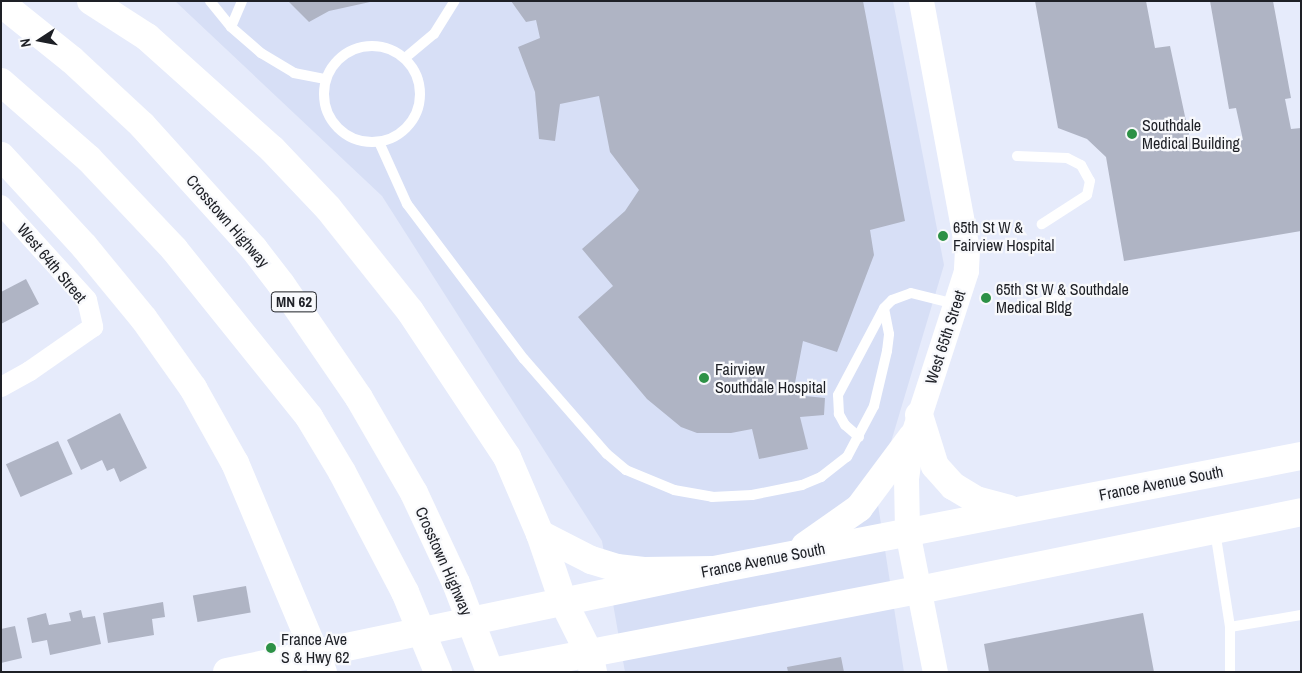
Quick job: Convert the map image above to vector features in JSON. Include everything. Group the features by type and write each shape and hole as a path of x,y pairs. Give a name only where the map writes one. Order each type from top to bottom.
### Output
{"main road":[{"path":"91,1 147,37 272,149 328,208 437,348 507,458 540,534 560,602 585,661"},
{"name":"Crosstown Highway","path":"1,3 72,60 142,125 254,249 287,292 359,398 414,493 456,583 491,672"},
{"path":"1,82 89,159 174,249 309,418 351,488 405,592 438,672"},
{"path":"1,156 96,260 144,319 193,388 235,463 319,662"},
{"path":"790,555 859,508 916,426 936,466 953,486 976,500 1015,511"},
{"name":"France Avenue South","path":"227,672 319,662 351,647 560,602 907,531 1301,456"},
{"path":"491,672 585,661 1301,512"},
{"path":"540,534 590,560 617,568 644,571 714,570"}],"street":[{"name":"West 65th Street","path":"921,1 967,249 966,271 916,426 906,478 907,531 935,672"},
{"name":"West 64th Street","path":"1,205 87,300 93,327 30,371 1,387"}],"lane":[{"path":"210,1 230,27 262,53 294,73 326,80"},
{"path":"230,27 242,1"},
{"path":"405,58 434,34 455,1"},
{"path":"376,45 391,49 405,58 420,85 420,101 416,116 394,138 379,142 363,142 348,136 335,126 327,112 324,96 326,80 333,65 345,54 360,47 376,45"},
{"path":"379,142 407,204 479,302 586,430 626,470 674,490 712,497 752,495 802,486 822,478 847,457 859,437 883,378 889,334 884,308"},
{"path":"1018,156 1067,158 1082,166 1090,181 1087,195 1042,224"},
{"path":"859,437 845,425 839,414 838,395 884,308 892,300 911,292 956,304"},
{"path":"1032,305 1060,297"},
{"path":"1214,530 1230,627 1230,672"},
{"path":"1230,627 1301,614"}],"shaded area":[{"name":"Fairview Southdale Hospital","path":"175,1 893,1 944,265 876,492 904,672 625,672 602,541 382,196"}],"building":[{"path":"288,1 370,2 329,11 309,22"},
{"path":"511,1 863,1 905,221 870,230 874,255 837,352 803,341 794,388 795,395 825,398 824,415 800,417 808,449 759,459 752,429 731,433 697,433 681,427 647,399 578,317 613,286 582,249 625,211 639,190 610,152 599,96 560,104 555,141 539,139 535,92 518,47 540,38 536,20 526,22"},
{"name":"Southdale Medical Building","path":"1035,1 1146,1 1155,48 1170,46 1192,149 1243,140 1236,108 1229,109 1210,1 1273,1 1291,98 1285,99 1291,129 1301,128 1301,231 1124,261 1106,157 1087,139 1058,128"},
{"path":"26,279 39,304 1,324 1,292"},
{"path":"120,413 147,468 120,482 114,468 107,471 102,460 81,470 67,440"},
{"path":"58,441 73,474 21,497 6,464"},
{"path":"246,586 251,613 198,622 193,595"},
{"path":"163,602 165,617 152,619 154,635 108,643 103,613"},
{"path":"81,610 83,618 95,616 101,644 50,655 47,640 32,643 27,618 46,613 49,625 71,621 69,613"},
{"path":"1143,613 1154,672 989,672 984,644"},
{"path":"15,626 22,658 1,663 1,629"},
{"path":"841,657 844,672 788,672 787,667"}],"place":[{"name":"Southdale Medical Building","path":"1132,134"},
{"name":"65th St W & Fairview Hospital","path":"943,236"},
{"name":"65th St W & Southdale Medical Bldg","path":"986,298"},
{"name":"Fairview Southdale Hospital","path":"704,378"},
{"name":"France Ave S & Hwy 62","path":"271,648"}]}
